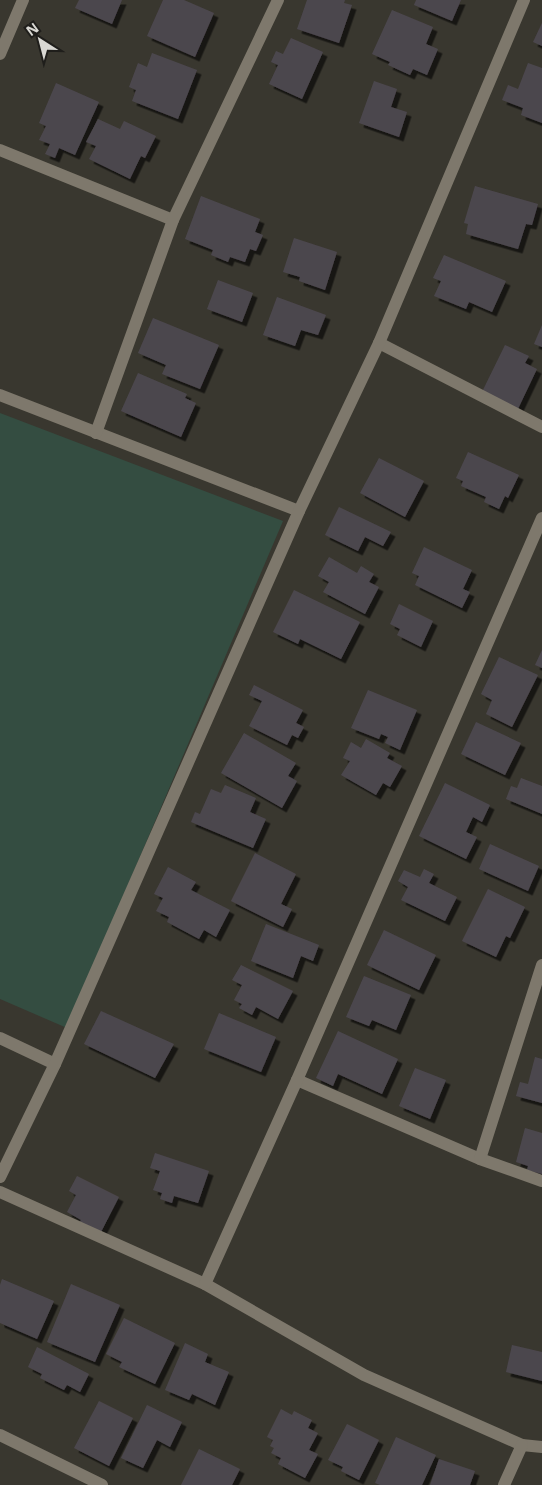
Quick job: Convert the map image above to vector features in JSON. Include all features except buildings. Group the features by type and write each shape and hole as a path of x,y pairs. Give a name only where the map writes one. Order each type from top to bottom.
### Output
{"street":[{"path":"0,54 23,0"},
{"path":"96,433 173,220 278,0"},
{"path":"0,1177 55,1064 298,511 379,343 524,0"},
{"path":"0,150 173,220"},
{"path":"379,343 542,427"},
{"path":"0,395 298,511"},
{"path":"205,1284 297,1080 542,518"},
{"path":"480,1158 542,964"},
{"path":"0,1038 55,1064"},
{"path":"297,1080 480,1158 542,1181"},
{"path":"0,1192 205,1284 364,1375 522,1445 542,1447"},
{"path":"0,1435 102,1485"},
{"path":"504,1485 522,1445"}],"green space":[{"path":"0,413 283,521 67,1028 0,999"}]}
